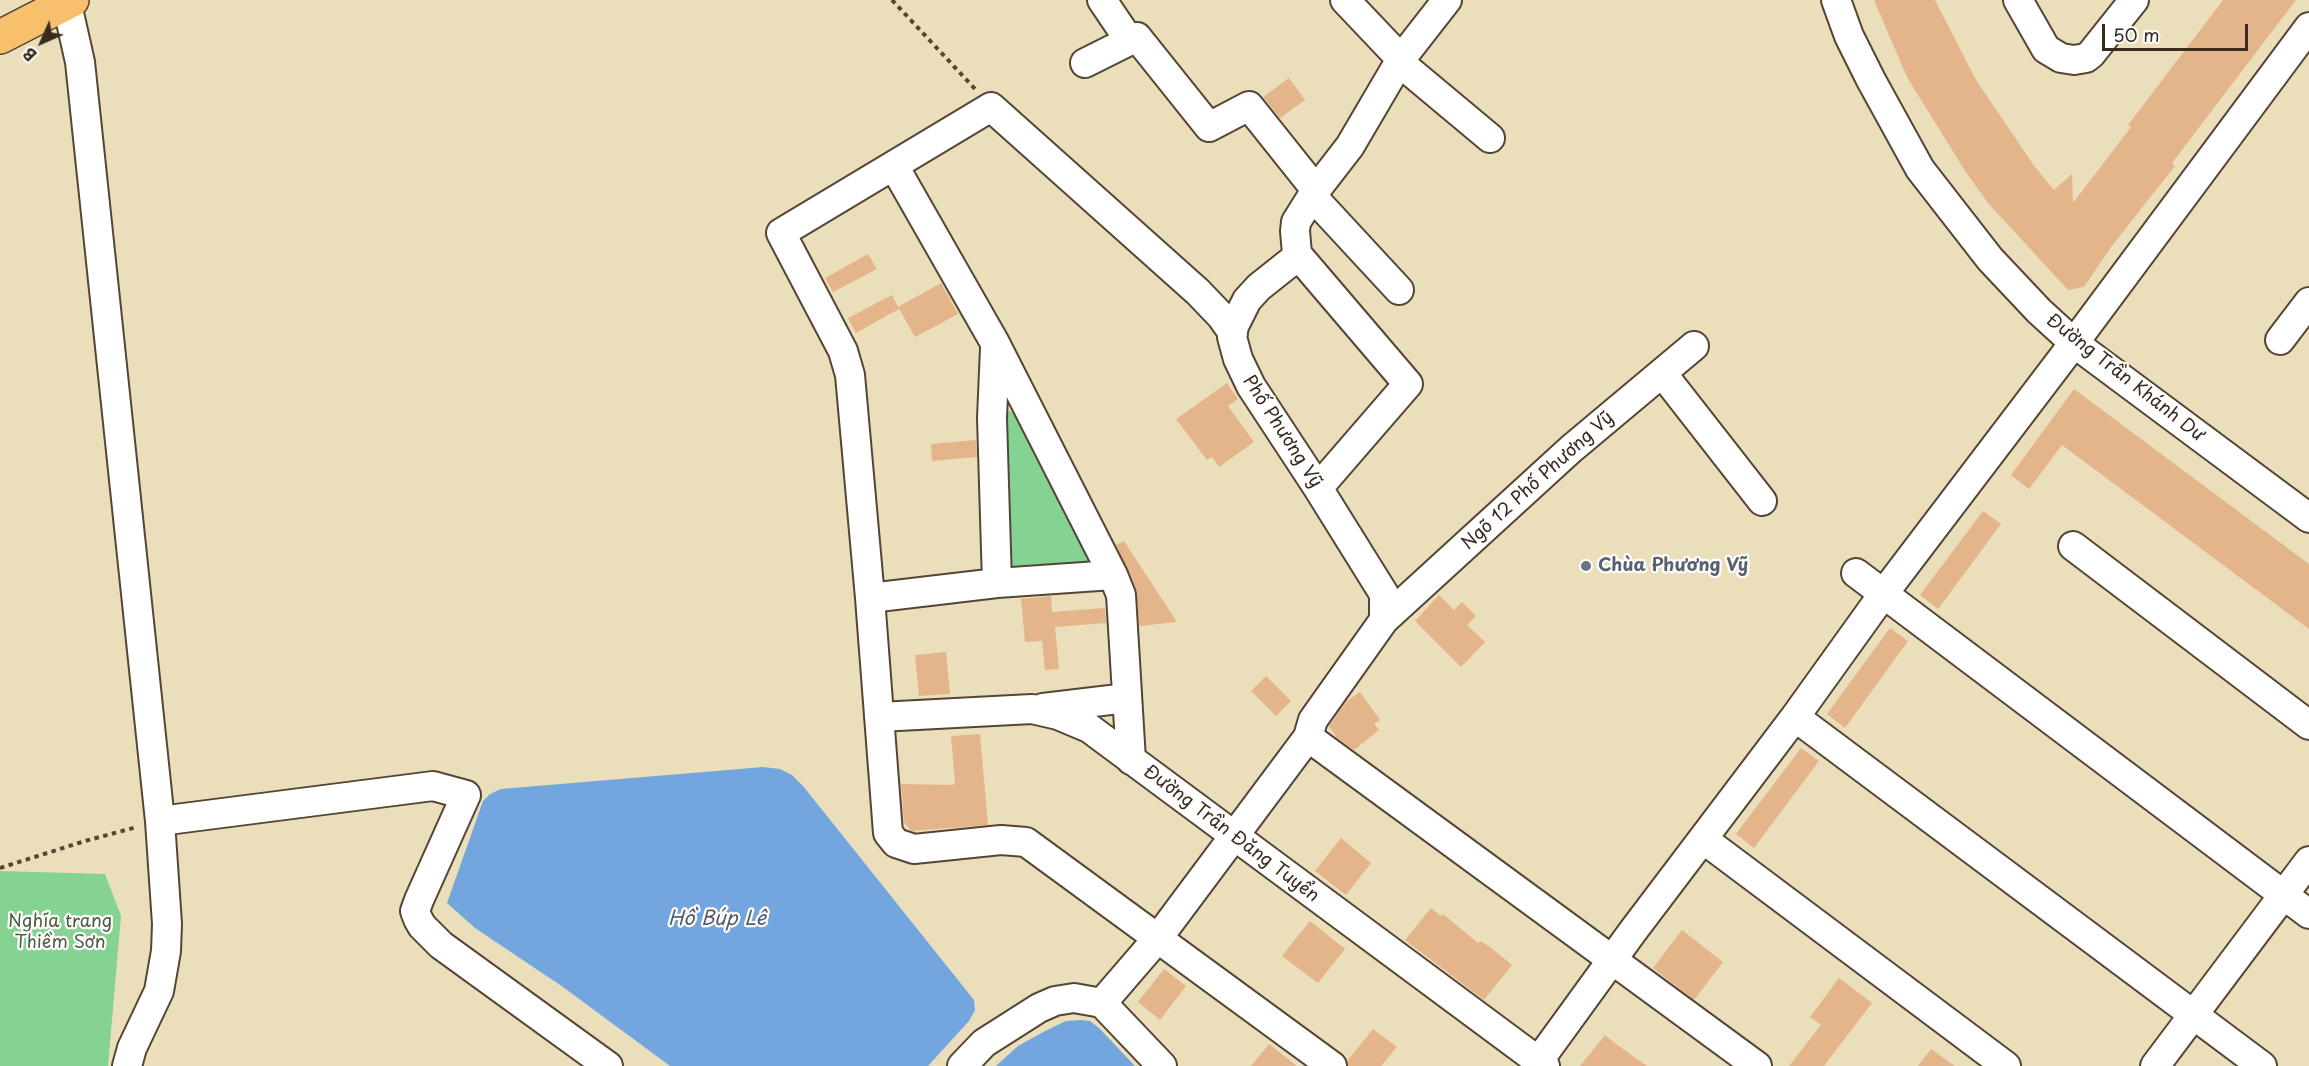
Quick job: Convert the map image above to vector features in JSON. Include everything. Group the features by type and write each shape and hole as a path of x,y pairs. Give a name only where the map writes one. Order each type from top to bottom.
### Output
{"main road":[{"path":"0,37 68,1"}],"street":[{"path":"1102,0 1129,40"},
{"path":"1345,0 1400,60 1490,138"},
{"path":"1318,488 1408,384 1297,254 1294,231 1296,222 1314,193 1350,146 1400,60 1447,0"},
{"name":"Đường Trần Khánh Dư","path":"1836,0 1871,80 1920,169 1990,259 2039,311 2074,343 2309,518"},
{"path":"2018,0 2046,49 2067,60 2086,58 2091,54 2133,0"},
{"path":"68,1 80,63 160,822 168,924 159,991 132,1048 127,1066"},
{"path":"1540,1064 1613,958 2309,27"},
{"path":"1085,63 1137,36 1209,127 1248,106 1314,193 1399,290"},
{"path":"1233,333 1221,316 1198,292 992,107 781,233 843,351 850,375 888,834 896,843 914,849 1001,840 1026,842 1332,1066"},
{"path":"894,166 995,344 1113,575 1121,595 1131,760"},
{"path":"1233,333 1247,300 1258,287 1293,260 1297,254"},
{"path":"2280,340 2307,308"},
{"name":"Phố Phương Vỹ","path":"1233,333 1233,344 1251,386 1384,594 1384,620"},
{"path":"995,344 993,418 997,583"},
{"name":"Ngõ 12 Phố Phương Vỹ","path":"1384,620 1571,449 1694,346"},
{"path":"1662,373 1762,501"},
{"path":"2073,546 2309,725"},
{"path":"1856,573 2309,914"},
{"path":"870,598 997,583 1113,575"},
{"path":"1102,1003 1158,938 1308,737 1313,720 1384,620"},
{"path":"1032,709 1128,698"},
{"name":"Đường Trần Đăng Tuyển","path":"879,717 1032,709 1058,715 1089,728 1540,1064"},
{"path":"1795,717 2262,1066"},
{"path":"1308,737 1613,958 1757,1066"},
{"path":"160,822 433,786 466,795 419,900 416,911 418,919 441,945 608,1066"},
{"path":"1703,839 2006,1066"},
{"path":"2155,1066 2309,861"},
{"path":"962,1066 984,1043 1039,1008 1055,1001 1074,999 1102,1003 1162,1066"}],"path":[{"path":"892,0 992,107"},
{"path":"0,868 85,841 160,822"}],"green space":[{"path":"1009,411 1017,413 1094,564 1014,573 1009,566 1005,413"},
{"name":"Nghĩa trang Thiềm Sơn","path":"0,871 105,874 121,916 108,1066 0,1066"}],"water":[{"name":"Hồ Búp Lê","path":"763,767 780,769 792,775 803,786 974,1000 975,1010 969,1021 928,1066 670,1066 563,987 475,928 447,903 483,801 490,794 501,789"},
{"path":"1066,1021 1090,1021 1099,1028 1135,1066 996,1066 1018,1046 1045,1031"}],"building":[{"path":"1874,0 1935,0 1976,80 2035,167 2054,190 2072,174 2073,203 2131,127 2128,125 2223,0 2296,0 2172,163 2175,166 2111,247 2084,287 2068,290 1988,203 1965,171 1907,77"},
{"path":"1289,78 1305,100 1280,118 1263,97"},
{"path":"868,254 877,269 833,292 825,278"},
{"path":"941,283 958,314 915,337 898,307"},
{"path":"892,295 899,309 856,333 848,318"},
{"path":"1227,383 1238,399 1228,406 1254,442 1219,467 1212,457 1207,460 1176,419"},
{"path":"2074,389 2309,564 2309,629 2062,445 2029,489 2011,475"},
{"path":"976,440 977,457 932,461 931,444"},
{"path":"1983,511 2001,524 1938,609 1920,595"},
{"path":"1124,541 1177,622 1139,626 1136,589 1116,545"},
{"path":"1439,595 1454,610 1462,602 1476,616 1467,625 1485,642 1461,667 1415,621"},
{"path":"1051,596 1052,612 1105,608 1106,623 1055,627 1059,669 1045,670 1042,641 1025,642 1021,599"},
{"path":"1890,628 1908,641 1845,728 1827,714"},
{"path":"946,652 950,694 919,696 915,655"},
{"path":"1266,676 1291,701 1276,716 1251,691"},
{"path":"1360,692 1380,720 1374,724 1379,730 1354,750 1337,738 1329,726 1347,701"},
{"path":"980,734 988,825 911,831 904,822 901,784 953,785 955,783 951,736"},
{"path":"1801,748 1819,761 1754,848 1736,834"},
{"path":"1341,838 1371,863 1346,895 1315,871"},
{"path":"1431,908 1441,916 1443,914 1478,943 1480,941 1490,947 1512,965 1484,1000 1405,940"},
{"path":"1310,921 1345,949 1318,983 1282,956"},
{"path":"1682,930 1723,962 1694,1000 1653,968"},
{"path":"1164,969 1186,986 1160,1020 1138,1002"},
{"path":"1839,978 1872,1003 1824,1066 1789,1066 1821,1025 1810,1017"},
{"path":"1373,1029 1397,1047 1381,1066 1348,1066 1347,1061"},
{"path":"1605,1035 1616,1044 1647,1066 1580,1066"},
{"path":"1269,1044 1297,1066 1251,1066"},
{"path":"1931,1049 1955,1066 1918,1066"}],"place":[{"name":"Chùa Phương Vỹ","path":"1586,566"}]}
